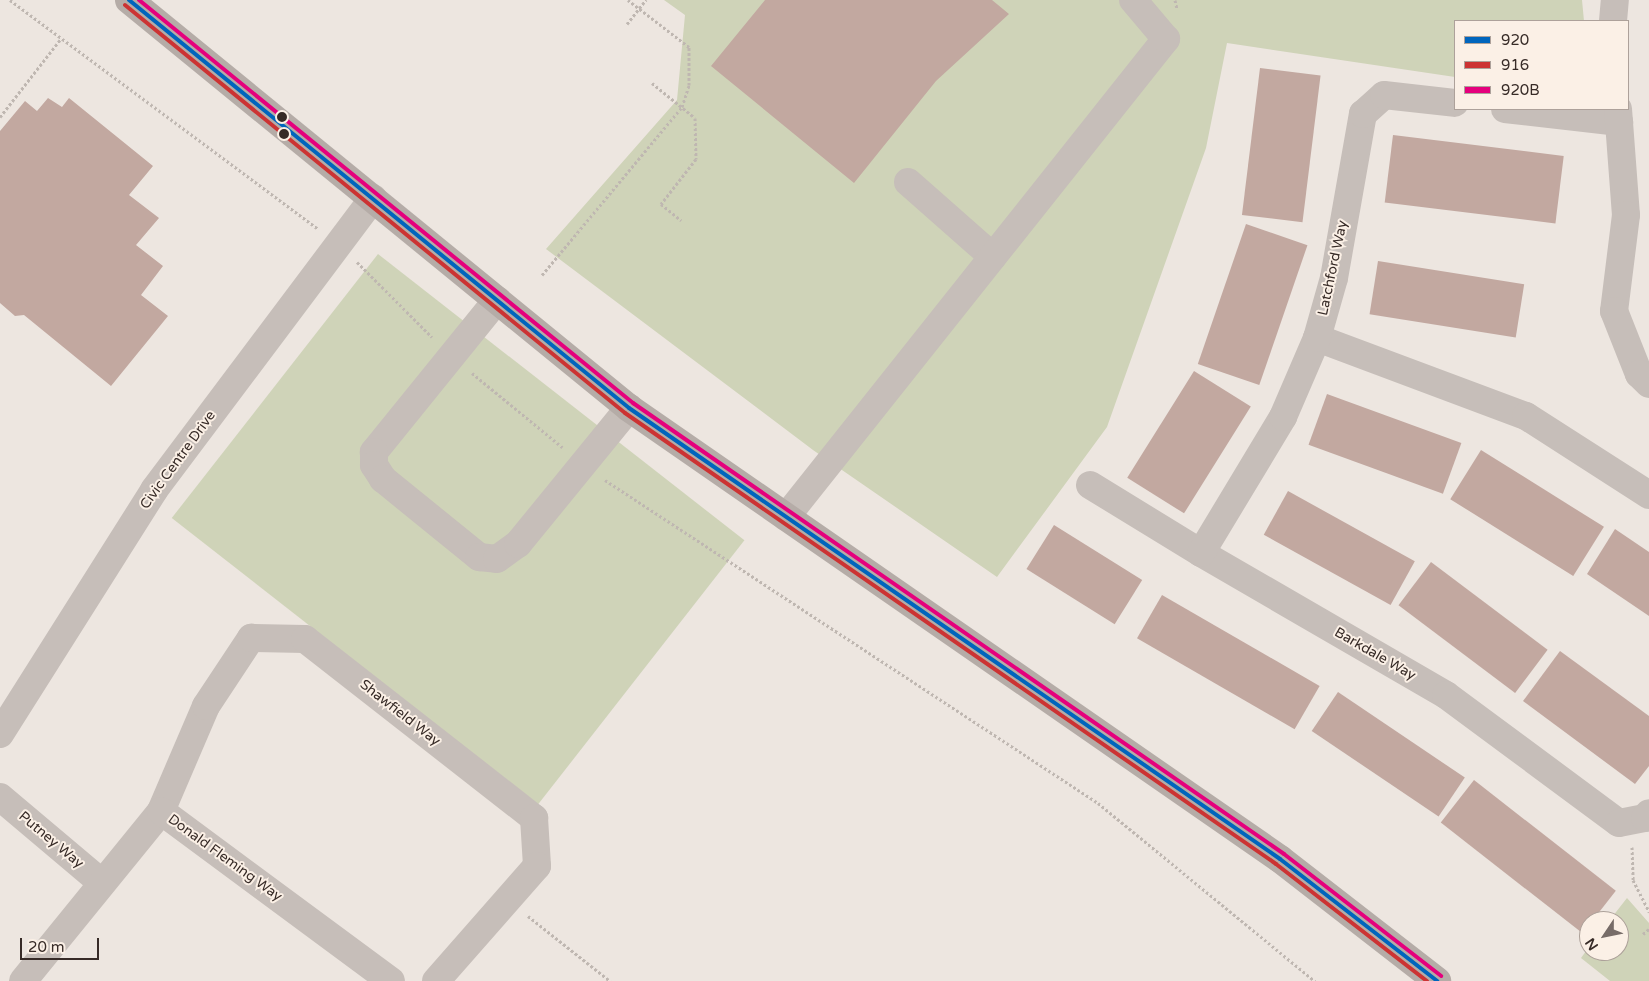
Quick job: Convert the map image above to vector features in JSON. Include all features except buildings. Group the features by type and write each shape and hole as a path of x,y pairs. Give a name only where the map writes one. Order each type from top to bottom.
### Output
{"main road":[{"path":"129,0 629,408 1280,858 1437,981"}],"street":[{"path":"786,517 1166,39 1133,0"},
{"path":"1613,20 1615,0"},
{"name":"Latchford Way","path":"1201,553 1283,417 1317,338 1334,278 1363,114 1384,95 1454,103"},
{"path":"1524,110 1618,115 1626,215 1614,311 1639,374 1649,384"},
{"path":"908,182 993,257"},
{"name":"Civic Centre Drive","path":"0,734 154,490 340,245 373,198"},
{"path":"497,300 374,452 374,465 384,479 479,557 498,558 518,544 629,408"},
{"path":"1317,338 1526,416 1649,495"},
{"name":"Barkdale Way","path":"1090,485 1201,553 1446,695 1618,823 1640,817"},
{"name":"Shawfield Way","path":"161,811 206,706 251,638 305,639 534,818 537,866 436,981"},
{"name":"Putney Way","path":"0,797 102,883"},
{"name":"Donald Fleming Way","path":"24,981 161,811 391,981"}],"path":[{"path":"10,0 60,40 340,245 451,356 618,490 1098,803 1315,981"},
{"path":"542,275 682,107 689,85 689,47 628,0"},
{"path":"626,24 646,0"},
{"path":"0,117 60,40"},
{"path":"652,82 696,118 696,159 661,204 681,220"},
{"path":"1640,817 1633,880 1649,912"},
{"path":"508,900 610,981"},
{"path":"1643,934 1649,929"}],"green space":[{"path":"664,0 1582,0 1584,20 1454,20 1454,77 1227,43 1206,148 1107,427 997,577 813,450 546,249 677,100 685,15"},
{"path":"378,254 744,540 538,804 172,518"},
{"path":"1627,898 1649,923 1649,981 1610,981 1585,961 1629,961 1629,911 1617,911"}],"transit line":[{"name":"920","path":"129,0 629,408 1280,859 1437,981"},
{"name":"920B","path":"139,0 633,403 1284,854 1441,976"},
{"name":"916","path":"125,5 625,413 1276,864 1427,981"}]}
